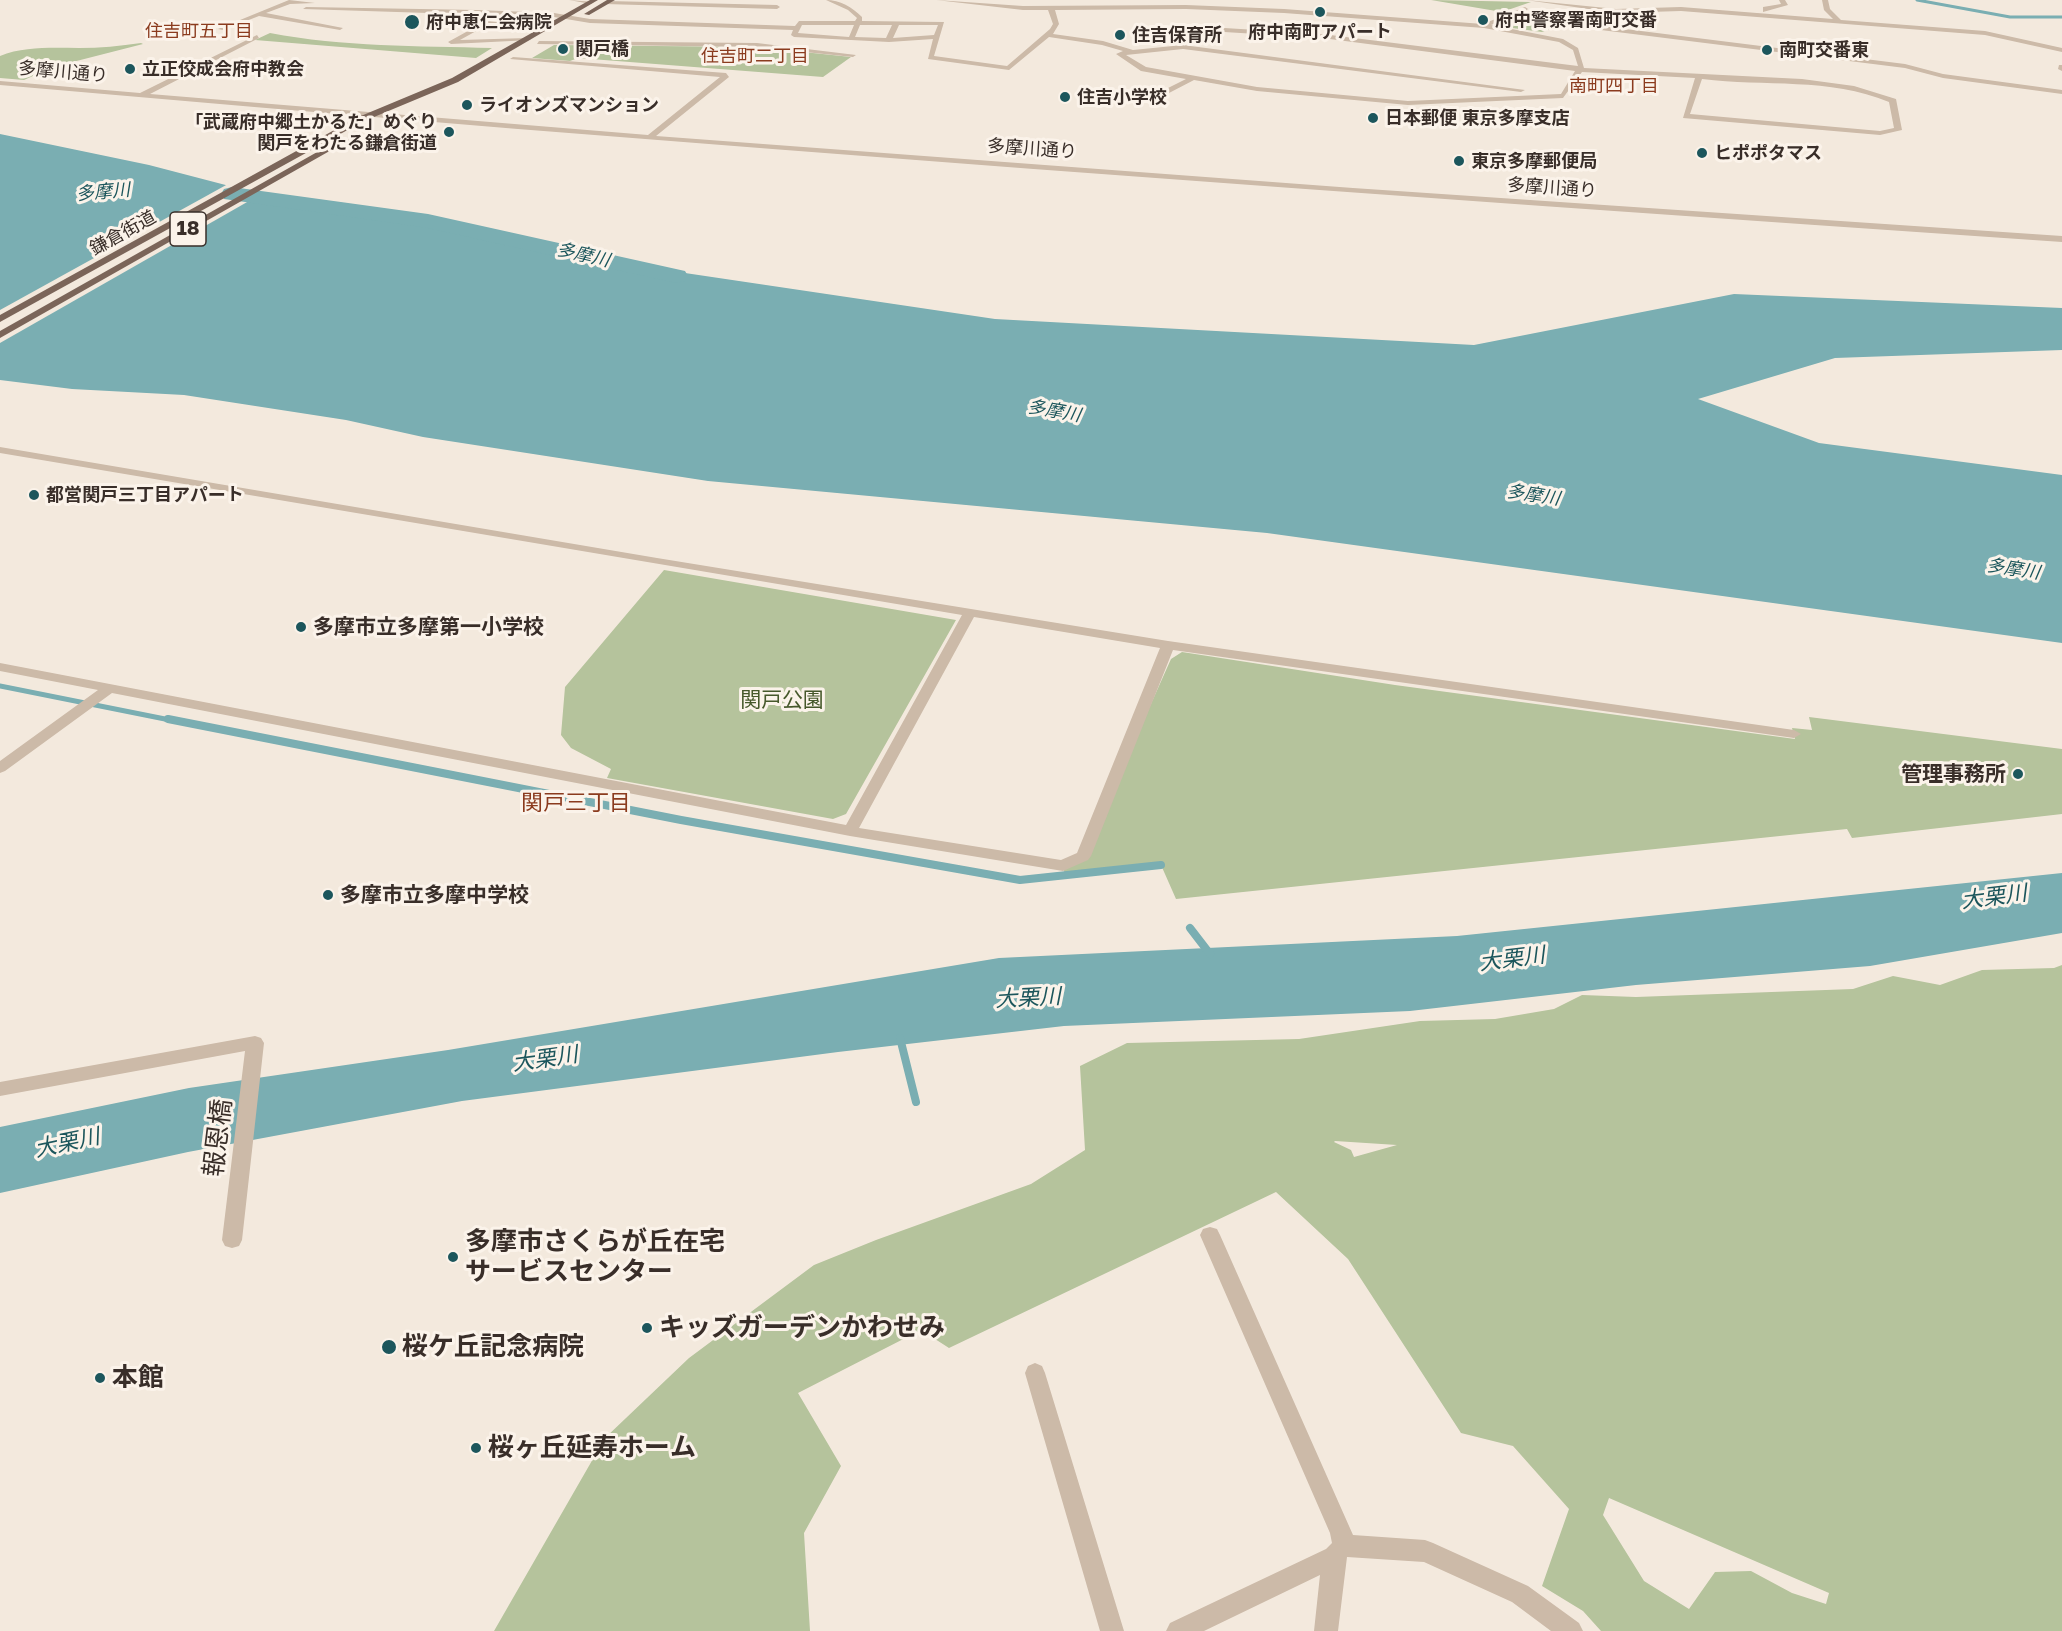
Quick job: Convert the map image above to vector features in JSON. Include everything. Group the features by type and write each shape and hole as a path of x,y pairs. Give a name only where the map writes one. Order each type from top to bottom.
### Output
{"main road":[{"name":"鎌倉街道","path":"389,117 593,1"},
{"path":"504,64 609,2"},
{"path":"547,29 564,27"},
{"name":"鎌倉街道","path":"0,319 359,120 389,117 477,78"},
{"name":"鎌倉街道","path":"0,335 373,119 455,80"}],"street":[{"path":"572,0 593,1"},
{"path":"829,0 858,14 859,23 851,39"},
{"path":"939,0 989,7 1186,7 1278,10 1484,26 1537,34 1566,42 1578,53 1581,70 1563,96"},
{"path":"1065,0 1066,8"},
{"path":"1529,0 1624,11 1672,9 1985,33 2062,50"},
{"path":"1484,26 1515,12 1557,0"},
{"path":"1764,15 1766,8 1785,5 1782,0"},
{"path":"1825,0 1827,10 1839,21"},
{"path":"1717,12 1719,1"},
{"path":"222,29 289,2 314,2"},
{"path":"314,2 306,9 568,16 578,20 797,28"},
{"path":"609,2 777,7"},
{"path":"936,38 889,40 794,35 799,23 942,23 930,58 1009,68 1048,35 1056,24 1051,8"},
{"path":"1515,12 1593,27 1905,66 1943,76 2062,92"},
{"path":"258,14 340,28"},
{"path":"889,40 896,23"},
{"path":"528,40 451,42 486,24 547,29"},
{"path":"1170,35 1208,30 1322,36 1581,70 1699,76 1866,90 1893,101 1898,129 1880,133 1686,116 1685,113 1699,76"},
{"path":"1048,35 1103,43 1132,52"},
{"path":"140,96 257,37"},
{"path":"539,43 757,45 853,55"},
{"path":"1183,47 1563,96 1408,103 1257,89 1144,69 1119,54 1183,47"},
{"path":"513,59 726,75 651,136"},
{"path":"1169,91 1193,78"},
{"name":"多摩川通り","path":"0,83 373,119"},
{"name":"多摩川通り","path":"389,117 1365,192 2062,239"},
{"path":"0,450 970,614 1168,645 1794,734"},
{"path":"850,831 970,614"},
{"path":"0,667 850,831 1063,866 1083,856 1168,645"},
{"path":"0,768 75,716 111,687"},
{"name":"報恩橋","path":"0,1089 255,1043 232,1240"},
{"path":"1210,1235 1341,1532 1326,1631"},
{"path":"1035,1373 1112,1631"},
{"path":"1178,1631 1339,1551 1425,1551 1520,1594 1571,1631"}],"green space":[{"path":"1431,0 1531,2 1502,12"},
{"path":"1518,15 1560,25 1542,32 1498,26"},
{"path":"270,33 353,43 492,48 476,58 255,40"},
{"path":"143,44 53,67 24,80 0,78 0,56 10,53 39,48 95,48"},
{"path":"554,45 755,47 851,57 823,77 578,58 570,61 532,58"},
{"name":"関戸公園","path":"664,570 956,620 846,814 833,819 607,778 611,769 571,748 561,735 565,687"},
{"path":"1182,652 1395,685 1795,739 1792,728 1812,730 1809,717 2062,749 2062,814 1852,838 1847,829 1176,899 1161,865 1065,875 1063,866 1083,856 1171,659"},
{"path":"2062,965 2062,1631 1601,1631 1583,1611 1542,1586 1569,1509 1513,1446 1461,1433 1348,1259 1276,1192 949,1348 921,1330 798,1393 841,1466 804,1533 810,1631 494,1631 605,1438 689,1358 814,1265 1031,1184 1085,1150 1080,1066 1127,1043 1299,1039 1420,1021 1495,1019 1554,1009 1582,995 1636,997 1853,989 1893,976 1940,985 1982,970 2054,968","holes":["1335,1141 1397,1145 1354,1157 1351,1150","1609,1498 1829,1593 1826,1604 1792,1593 1751,1571 1715,1572 1689,1609 1644,1581 1603,1515"]}],"water":[{"path":"0,134 149,165 329,212 442,229 557,254 995,319 1474,345 1734,294 2062,308 2062,350 1835,358 1698,399 1819,443 2062,475 2062,643 1267,533 708,481 423,437 346,420 184,395 72,389 0,380"},
{"name":"大栗川","path":"2062,873 2062,933 1870,966 1636,985 1410,1011 1064,1026 838,1052 462,1101 188,1152 0,1193 0,1127 189,1088 448,1050 999,958 1457,936"}],"pier":[{"path":"228,184 263,193 0,343 0,310"}],"waterway":[{"path":"1917,0 2010,17 2062,17"},
{"name":"多摩川","path":"232,194 428,221 676,276"},
{"path":"0,686 175,721"},
{"path":"168,719 681,820 1020,880 1161,865"},
{"path":"1190,928 1210,954"},
{"path":"900,1038 916,1102"}],"place":[{"name":"府中南町アパート","path":"1320,12"},
{"name":"府中警察署南町交番","path":"1483,20"},
{"name":"府中恵仁会病院","path":"412,22"},
{"name":"住吉保育所","path":"1120,35"},
{"name":"関戸橋","path":"563,49"},
{"name":"南町交番東","path":"1767,50"},
{"name":"立正佼成会府中教会","path":"130,69"},
{"name":"住吉小学校","path":"1065,97"},
{"name":"ライオンズマンション","path":"467,105"},
{"name":"日本郵便 東京多摩支店","path":"1373,118"},
{"name":"「武蔵府中郷土かるた」めぐり 関戸をわたる鎌倉街道","path":"449,132"},
{"name":"ヒポポタマス","path":"1702,153"},
{"name":"東京多摩郵便局","path":"1459,161"},
{"name":"都営関戸三丁目アパート","path":"34,495"},
{"name":"多摩市立多摩第一小学校","path":"301,627"},
{"name":"管理事務所","path":"2018,774"},
{"name":"多摩市立多摩中学校","path":"328,895"},
{"name":"多摩市さくらが丘在宅 サービスセンター","path":"453,1257"},
{"name":"キッズガーデンかわせみ","path":"647,1328"},
{"name":"桜ケ丘記念病院","path":"389,1347"},
{"name":"本館","path":"100,1378"},
{"name":"桜ヶ丘延寿ホーム","path":"476,1448"}],"district":[{"name":"住吉町五丁目","path":"199,31"},
{"name":"住吉町二丁目","path":"755,56"},
{"name":"南町四丁目","path":"1614,86"},
{"name":"関戸三丁目","path":"576,803"}]}
